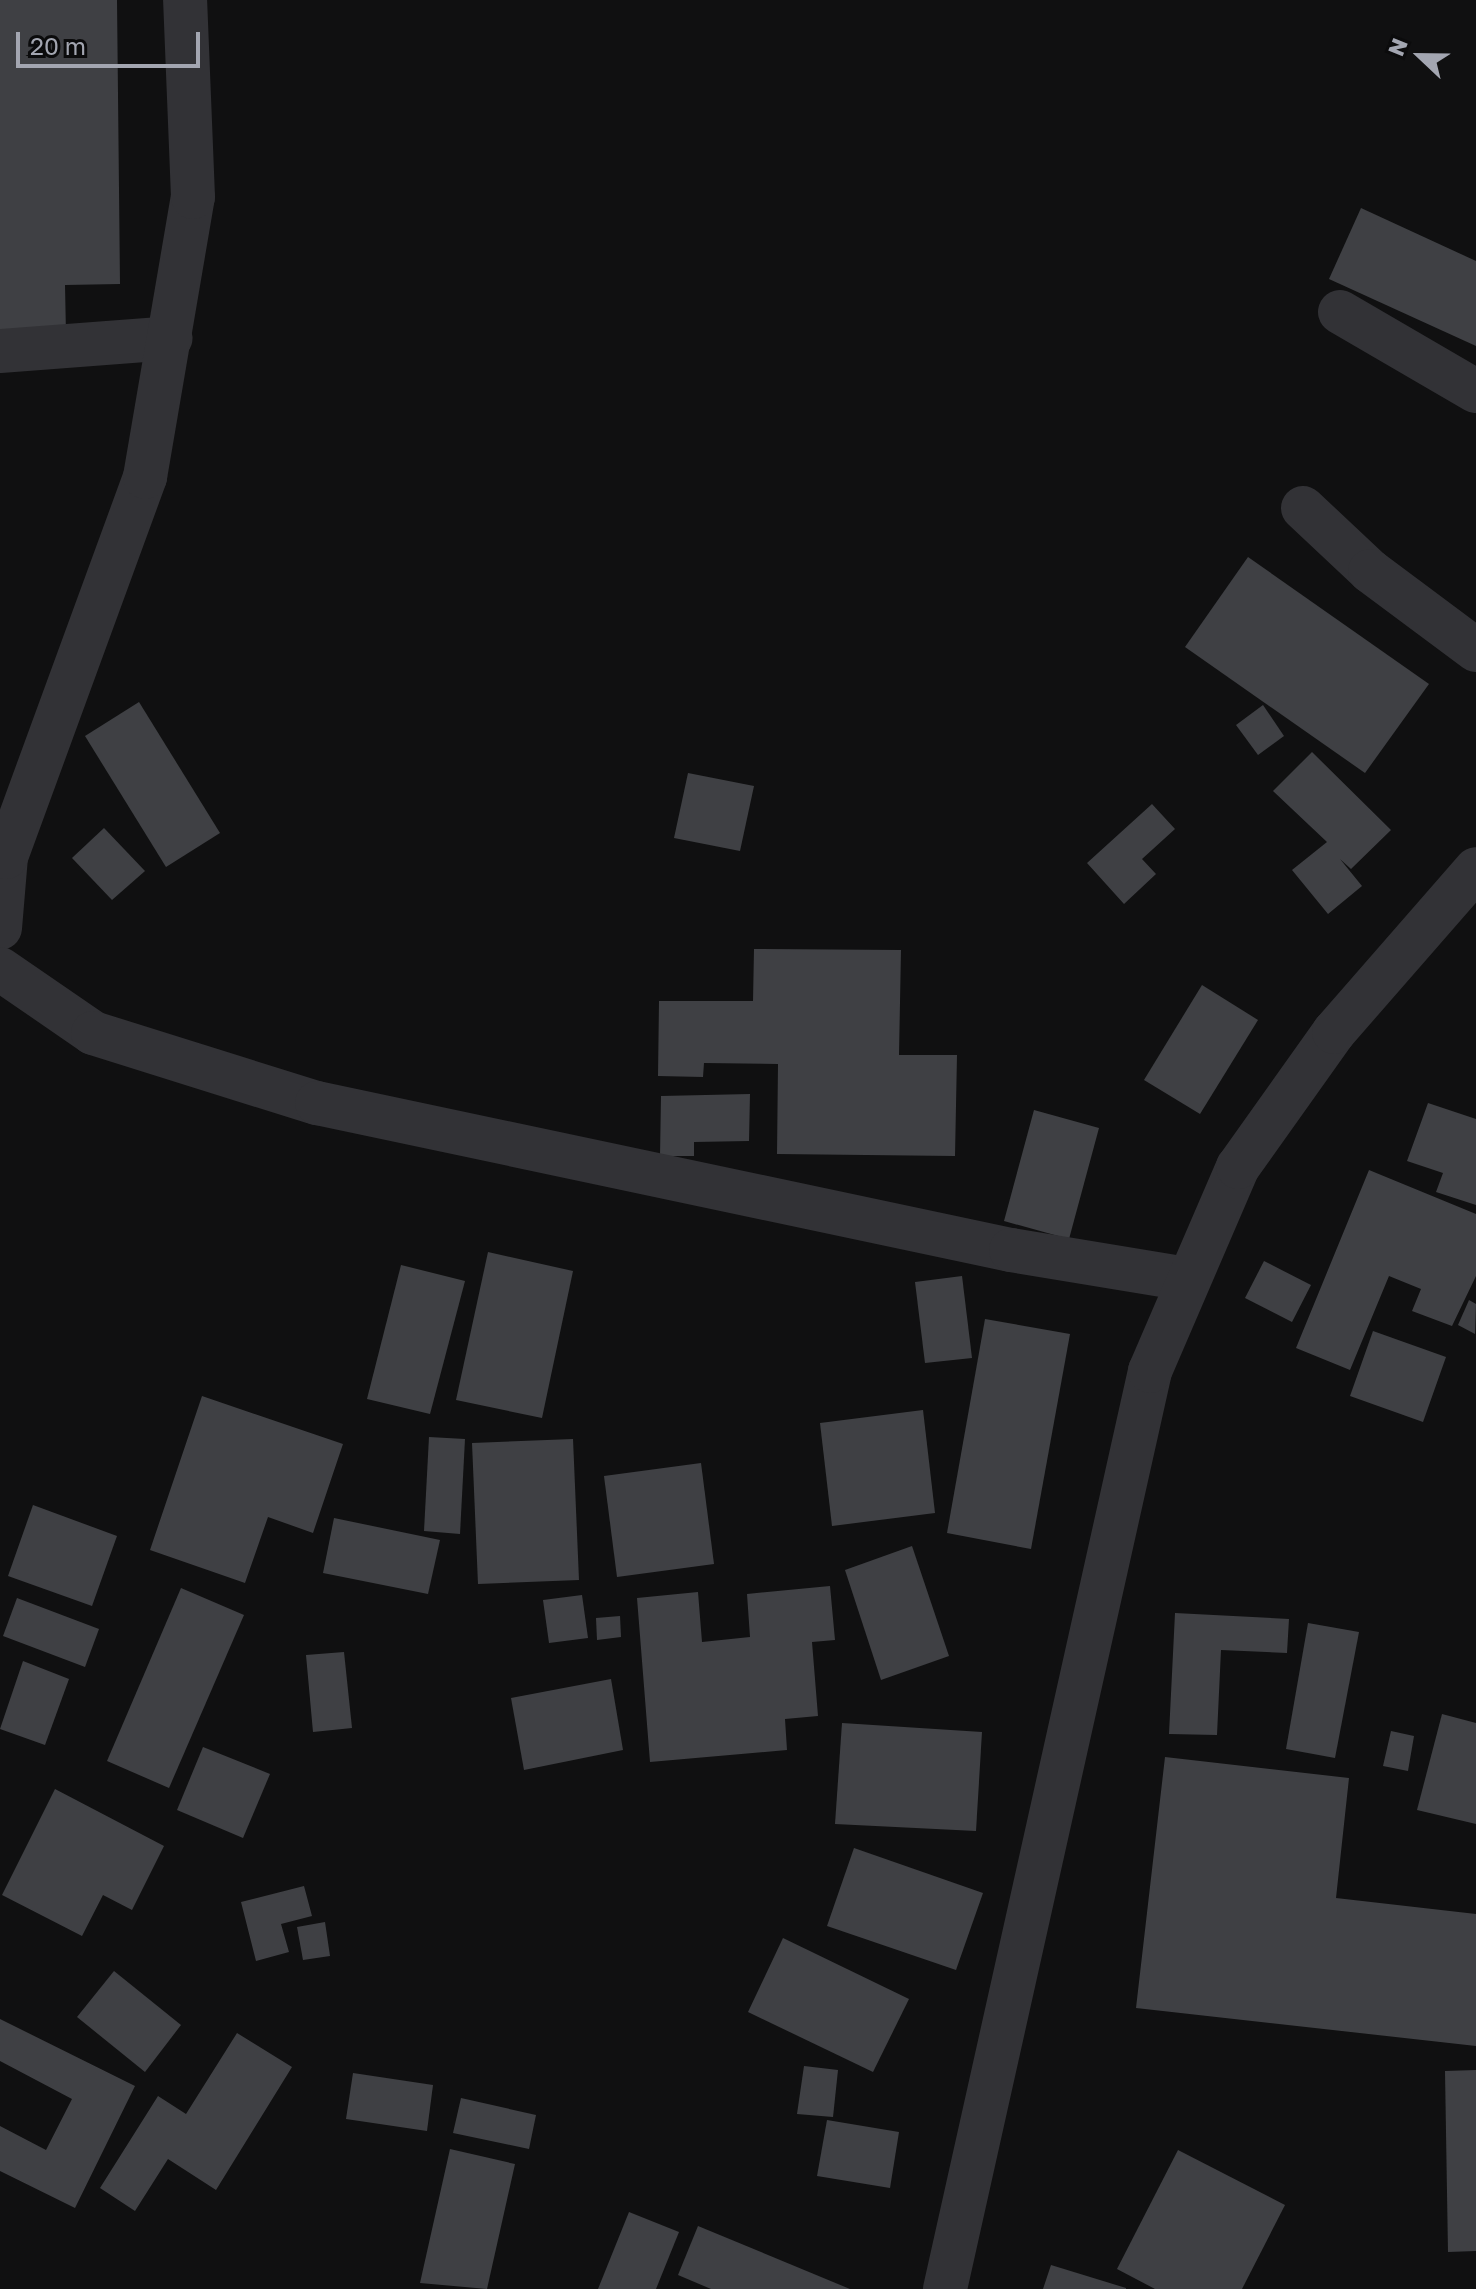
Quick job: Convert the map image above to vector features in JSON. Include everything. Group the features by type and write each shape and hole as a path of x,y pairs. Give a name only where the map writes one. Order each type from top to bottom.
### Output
{"street":[{"path":"0,928 6,857 145,477 193,197 185,0"},
{"path":"1340,312 1476,391"},
{"path":"0,351 171,338"},
{"path":"1303,508 1370,571 1476,650"},
{"path":"945,2289 1150,1371 1187,1279 1238,1167 1334,1032 1476,869"},
{"path":"0,969 93,1033 317,1103 1011,1250 1187,1279"}],"building":[{"path":"0,0 117,0 120,284 65,285 66,334 0,335"},
{"path":"1361,208 1476,261 1476,346 1329,279"},
{"path":"1248,557 1429,684 1365,773 1185,647"},
{"path":"139,702 220,833 166,867 85,736"},
{"path":"1263,705 1284,736 1258,755 1236,725"},
{"path":"1312,752 1391,830 1351,869 1340,859 1362,886 1328,914 1292,870 1327,842 1273,791"},
{"path":"688,773 754,786 740,851 674,838"},
{"path":"1152,804 1175,829 1142,859 1156,874 1124,904 1087,863"},
{"path":"104,828 145,871 112,900 72,858"},
{"path":"754,949 901,950 899,1055 957,1055 955,1156 777,1154 778,1064 704,1063 703,1077 658,1076 659,1001 753,1001"},
{"path":"1202,985 1258,1020 1200,1114 1144,1080"},
{"path":"750,1094 749,1141 694,1142 694,1156 660,1156 661,1096"},
{"path":"1428,1103 1476,1119 1476,1205 1436,1192 1443,1173 1407,1161"},
{"path":"1034,1110 1099,1128 1069,1239 1004,1221"},
{"path":"1369,1170 1476,1214 1476,1276 1452,1326 1412,1311 1421,1289 1389,1276 1350,1370 1296,1348"},
{"path":"488,1252 573,1271 542,1418 456,1400"},
{"path":"1264,1261 1311,1285 1292,1322 1245,1298"},
{"path":"401,1265 465,1281 430,1414 367,1399"},
{"path":"962,1276 972,1358 925,1363 915,1282"},
{"path":"1469,1300 1476,1304 1475,1334 1458,1325"},
{"path":"985,1319 1070,1334 1031,1549 947,1533"},
{"path":"1373,1331 1446,1357 1423,1422 1350,1396"},
{"path":"202,1396 343,1444 313,1533 268,1517 245,1583 150,1550"},
{"path":"923,1410 935,1513 832,1526 820,1423"},
{"path":"429,1437 465,1439 460,1534 424,1531"},
{"path":"573,1439 579,1580 478,1584 472,1443"},
{"path":"701,1463 714,1564 617,1577 604,1476"},
{"path":"33,1505 117,1536 92,1606 8,1576"},
{"path":"334,1518 440,1540 428,1594 323,1573"},
{"path":"912,1546 949,1656 881,1680 845,1570"},
{"path":"830,1586 835,1640 812,1642 818,1716 785,1719 787,1750 650,1762 637,1598 698,1592 702,1642 750,1637 747,1594"},
{"path":"181,1588 244,1615 169,1788 107,1761"},
{"path":"582,1595 588,1638 549,1643 543,1600"},
{"path":"17,1598 99,1629 85,1667 3,1636"},
{"path":"1175,1613 1289,1619 1287,1653 1221,1650 1217,1735 1169,1734"},
{"path":"620,1616 621,1637 597,1640 596,1618"},
{"path":"1308,1623 1359,1632 1335,1758 1286,1749"},
{"path":"344,1652 352,1728 313,1732 306,1655"},
{"path":"23,1661 69,1679 45,1745 0,1729"},
{"path":"611,1679 623,1750 524,1770 511,1698"},
{"path":"1442,1714 1476,1723 1476,1824 1417,1810"},
{"path":"842,1723 982,1732 976,1831 835,1824"},
{"path":"1391,1731 1414,1736 1408,1771 1383,1766"},
{"path":"203,1747 270,1774 243,1838 177,1810"},
{"path":"1165,1757 1349,1778 1336,1898 1476,1914 1476,2046 1136,2008"},
{"path":"55,1789 164,1846 132,1910 103,1895 82,1936 2,1895"},
{"path":"854,1848 983,1893 956,1970 827,1926"},
{"path":"304,1886 312,1916 281,1924 289,1952 256,1961 241,1902"},
{"path":"325,1922 330,1956 303,1960 297,1927"},
{"path":"783,1938 909,1999 873,2072 748,2012"},
{"path":"114,1971 181,2025 145,2072 77,2017"},
{"path":"0,2019 135,2086 75,2208 0,2171 0,2126 46,2150 72,2099 0,2061"},
{"path":"237,2033 292,2067 216,2190 168,2159 135,2211 100,2188 158,2096 186,2114"},
{"path":"804,2066 838,2070 833,2117 797,2114"},
{"path":"1476,2070 1476,2251 1448,2252 1445,2071"},
{"path":"353,2073 433,2085 427,2131 346,2119"},
{"path":"461,2098 536,2115 529,2149 453,2133"},
{"path":"827,2120 899,2132 890,2188 817,2176"},
{"path":"450,2149 515,2164 487,2289 420,2283"},
{"path":"1178,2150 1285,2205 1242,2289 1155,2289 1117,2269"},
{"path":"629,2212 679,2232 656,2289 598,2289"},
{"path":"698,2226 850,2289 711,2289 678,2275"},
{"path":"1051,2265 1126,2288 1126,2289 1043,2289"}]}
